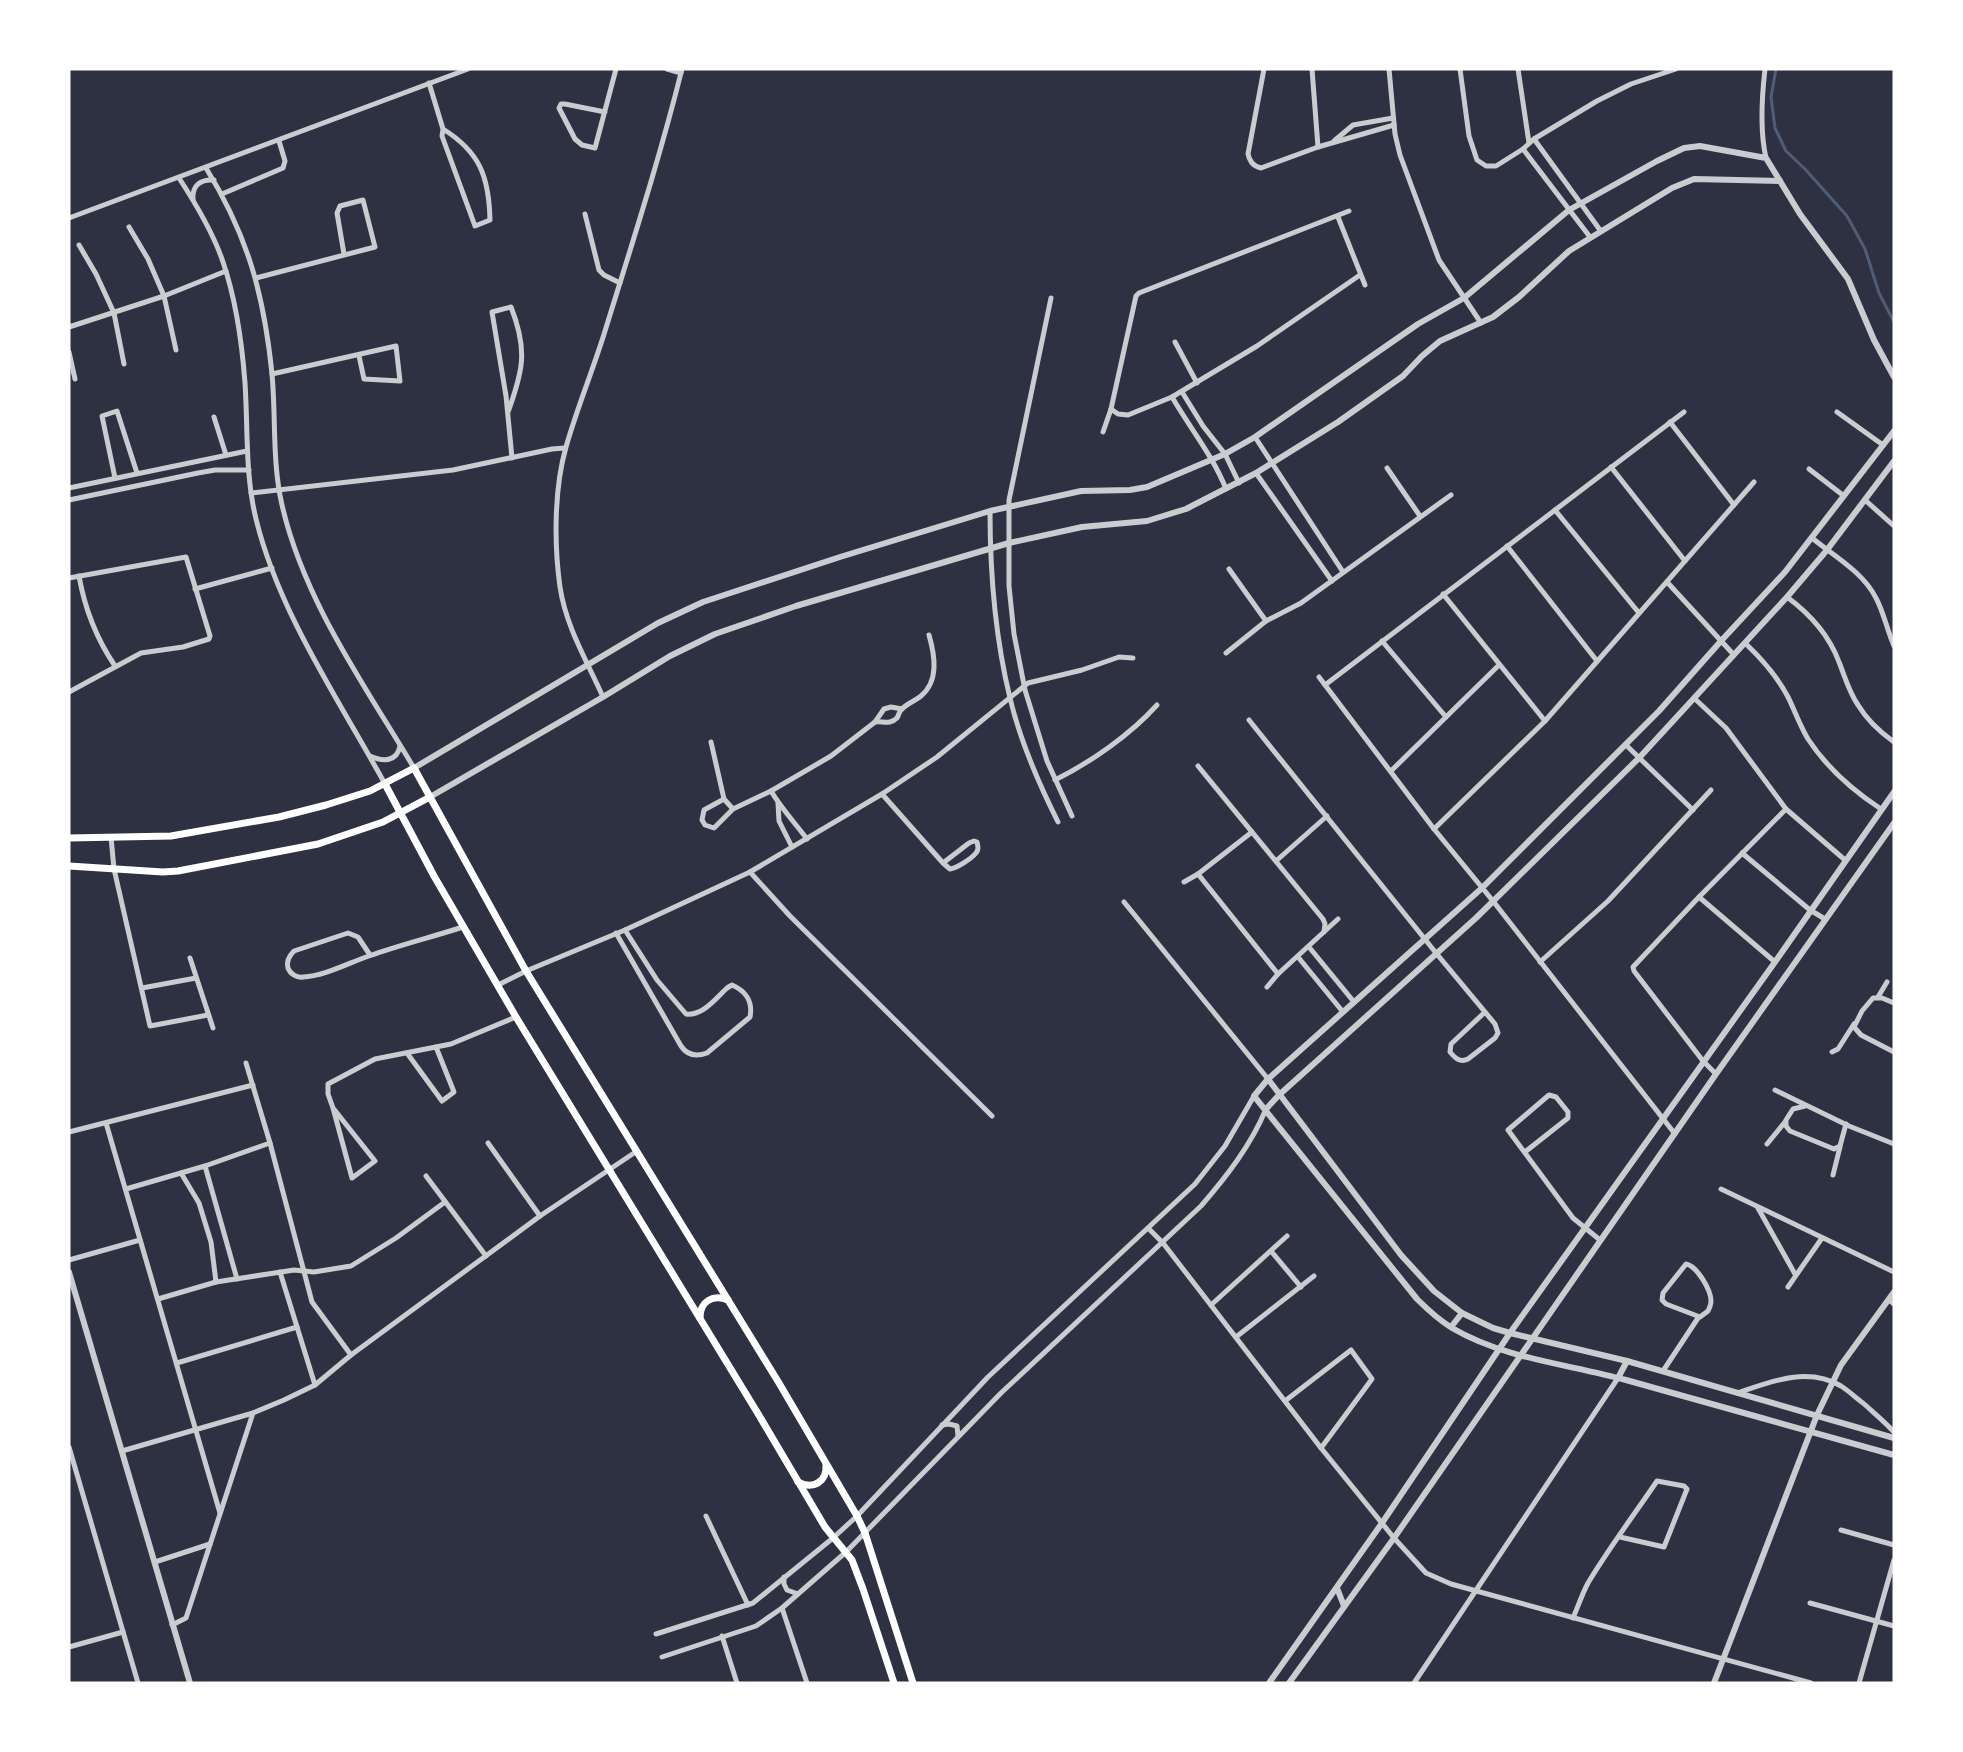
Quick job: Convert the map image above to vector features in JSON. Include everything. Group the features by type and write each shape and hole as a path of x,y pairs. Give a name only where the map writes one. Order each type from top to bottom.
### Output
{"main road":[{"path":"69,838 171,836 243,824 326,805 385,784 414,768 526,971 780,1383 857,1516 865,1533 913,1683"},
{"path":"385,784 463,927 516,1017 798,1482 833,1538 856,1568 894,1683"},
{"path":"69,866 178,871 293,850 350,834 401,813 430,797"},
{"path":"700,1318 701,1310 709,1300 717,1297 728,1300"},
{"path":"798,1482 810,1486 819,1483 826,1473 826,1464"}],"street":[{"path":"69,218 468,69"},
{"path":"605,112 565,104 561,104 559,108 575,139 582,146 595,148 605,112 616,69"},
{"path":"603,697 572,630 561,587 557,511 565,448 595,362 672,114 682,71 667,69"},
{"path":"1264,69 1248,154 1251,162 1261,168 1394,121"},
{"path":"1312,69 1318,147"},
{"path":"1389,69 1400,155 1439,260 1481,324"},
{"path":"1460,69 1468,136 1477,160 1486,166 1496,166 1597,101 1631,84 1676,69"},
{"path":"1518,69 1532,141 1600,230"},
{"path":"1765,69 1763,147 1766,158 1800,214 1848,279 1874,340 1894,377"},
{"path":"429,83 443,129 442,136 475,226 490,220 486,184 481,167 459,139 443,129"},
{"path":"1333,142 1353,125 1394,121"},
{"path":"222,194 282,168 285,161 279,141"},
{"path":"206,168 241,232 256,278 272,374 279,490 295,547 313,592 339,644 414,768 658,623 703,602 840,556 990,511 1082,491 1130,490 1147,487 1225,454 1256,437 1419,324 1464,298 1569,210 1657,161 1684,148 1700,146 1766,158"},
{"path":"1523,149 1590,237"},
{"path":"179,178 217,247 234,304 244,382 251,493 260,535 272,568 307,643 385,784"},
{"path":"430,797 670,656 715,634 796,606 1009,543 1082,527 1154,519 1186,509 1239,483 1338,422 1395,382 1440,340 1481,324 1502,311 1569,250 1672,188 1694,179 1780,181"},
{"path":"195,204 193,193 198,183 204,180 214,180"},
{"path":"256,278 375,247 363,200 340,206 336,213 344,254"},
{"path":"1103,432 1111,409 1138,293 1349,211"},
{"path":"585,214 599,270 620,283"},
{"path":"1338,217 1365,285"},
{"path":"129,227 148,259 164,296 176,350"},
{"path":"79,245 96,274 114,313 124,364"},
{"path":"69,327 164,296 226,272"},
{"path":"1111,409 1118,414 1128,416 1172,398 1257,346 1360,275"},
{"path":"1051,298 1020,438 1009,500 1009,586 1014,634 1024,686 1047,761 1071,816"},
{"path":"508,412 522,368 519,334 511,307 492,312 508,412 512,458"},
{"path":"1176,342 1197,383"},
{"path":"272,374 396,346 400,381 364,379 359,356"},
{"path":"69,352 75,379"},
{"path":"1182,392 1203,426 1225,454 1239,483"},
{"path":"1172,398 1192,432 1212,459 1226,489"},
{"path":"115,478 102,416 117,411 137,473"},
{"path":"1325,685 1684,412"},
{"path":"1838,412 1882,446"},
{"path":"214,417 226,455"},
{"path":"1670,422 1734,505"},
{"path":"1192,432 1203,426"},
{"path":"656,1634 748,1605 757,1600 857,1516 988,1377 1196,1184 1221,1152 1254,1096 1268,1079 1482,888 1659,711 1785,572 1894,430"},
{"path":"1256,437 1343,572"},
{"path":"251,493 453,470 565,448"},
{"path":"69,488 248,451"},
{"path":"662,1657 756,1626 782,1608 846,1552 1002,1393 1201,1206 1220,1185 1256,1133 1266,1109 1279,1095 1493,901 1639,758 1787,597 1827,550 1894,461"},
{"path":"1387,468 1420,516"},
{"path":"1611,468 1685,561"},
{"path":"69,500 198,472 249,470"},
{"path":"1809,470 1844,496"},
{"path":"1256,473 1332,581"},
{"path":"1434,829 1545,721 1754,482"},
{"path":"1226,653 1266,621 1301,603 1451,495"},
{"path":"1864,500 1894,526"},
{"path":"1555,510 1640,613"},
{"path":"990,511 990,549 999,642 1010,699 1032,767 1058,822"},
{"path":"1812,538 1859,575 1875,596 1894,646"},
{"path":"1507,546 1597,661"},
{"path":"69,578 186,557 210,636 209,639 183,647 141,653 69,692"},
{"path":"195,589 272,568"},
{"path":"1229,568 1266,621"},
{"path":"79,576 92,624 115,666"},
{"path":"1667,582 1734,655"},
{"path":"1443,594 1545,721"},
{"path":"1787,597 1806,612 1821,630 1834,651 1859,708 1894,742"},
{"path":"875,722 891,722 902,709 923,694 934,674 934,653 929,635"},
{"path":"1382,641 1446,717"},
{"path":"1745,643 1764,662 1781,685 1808,737 1824,760 1856,792 1881,809"},
{"path":"498,985 750,872 882,794 937,757 1024,686 1119,657 1133,658"},
{"path":"1390,771 1499,665"},
{"path":"1319,677 1434,829 1675,1134"},
{"path":"1694,698 1726,728 1786,808 1845,860"},
{"path":"1055,780 1096,756 1144,720 1158,705"},
{"path":"724,799 704,810 702,820 705,825 714,828 733,809 771,791 831,756 875,722 879,713 886,708 902,709"},
{"path":"1249,720 1496,1024 1498,1033 1495,1038 1467,1059 1458,1060 1450,1052 1451,1044 1485,1012"},
{"path":"711,742 724,799 733,809"},
{"path":"369,755 389,760 398,754 399,743"},
{"path":"1626,745 1693,810"},
{"path":"1198,766 1324,921 1326,928 1324,932"},
{"path":"1540,962 1608,901 1711,790"},
{"path":"771,791 807,839"},
{"path":"1269,1683 1382,1523 1510,1333 1894,792"},
{"path":"882,794 943,863 950,869 955,869 976,853 978,848 976,842 969,843 943,863"},
{"path":"778,803 779,821 792,847"},
{"path":"1716,1074 1703,1061 1633,969 1786,808"},
{"path":"1276,861 1327,816"},
{"path":"1288,1683 1394,1538 1716,1074 1894,823"},
{"path":"1184,882 1198,874 1251,832"},
{"path":"111,837 114,869 150,1026 208,1015"},
{"path":"1742,853 1810,910 1826,920"},
{"path":"750,872 790,916 992,1116"},
{"path":"1198,874 1278,974"},
{"path":"1699,897 1775,962"},
{"path":"1124,902 1268,1079 1401,1255 1434,1291 1462,1312 1493,1328 1510,1333 1627,1361 1894,1438"},
{"path":"1267,987 1338,919"},
{"path":"370,956 358,937 348,933 294,951 289,957 288,964 293,975 301,978 316,975 463,927"},
{"path":"616,933 686,1052 693,1055 707,1053 750,1017 751,1007 748,998 742,990 732,985 700,1012 693,1015 687,1014 646,964 625,930"},
{"path":"1309,947 1354,1002"},
{"path":"1298,957 1342,1012"},
{"path":"190,958 213,1028"},
{"path":"142,988 195,978"},
{"path":"1878,997 1887,982"},
{"path":"659,1006 670,996"},
{"path":"1832,1052 1838,1049 1868,1002 1873,998 1878,997 1894,1003"},
{"path":"333,1108 375,1161 352,1178 328,1094 328,1084 375,1059 451,1044 516,1017"},
{"path":"1855,1023 1855,1030 1894,1052"},
{"path":"407,1053 442,1101 454,1092 436,1047"},
{"path":"246,1063 270,1143 312,1302 351,1355"},
{"path":"69,1132 253,1085"},
{"path":"1775,1090 1808,1107 1894,1144"},
{"path":"1525,1152 1568,1118 1568,1112 1556,1097 1550,1095 1508,1130 1573,1218 1600,1240"},
{"path":"1254,1096 1417,1299 1450,1327 1500,1350 1618,1378 1894,1455"},
{"path":"1767,1144 1793,1109 1808,1107"},
{"path":"1786,1120 1786,1126 1793,1133 1834,1149 1840,1146"},
{"path":"106,1123 220,1513"},
{"path":"1833,1175 1846,1124"},
{"path":"126,1190 270,1143"},
{"path":"488,1143 540,1216"},
{"path":"122,1451 253,1413 315,1385 351,1355 540,1216 637,1151"},
{"path":"205,1166 237,1279"},
{"path":"181,1173 199,1203 211,1242 216,1282"},
{"path":"426,1176 486,1256"},
{"path":"1721,1189 1894,1272"},
{"path":"158,1299 216,1282 294,1270 314,1272 351,1266 396,1238 445,1202"},
{"path":"1757,1207 1796,1274"},
{"path":"1148,1228 1163,1243 1321,1448 1394,1538 1426,1573 1475,1591 1811,1683"},
{"path":"1211,1305 1287,1236"},
{"path":"1788,1287 1822,1238"},
{"path":"69,1260 140,1240"},
{"path":"1271,1251 1301,1287"},
{"path":"1663,1371 1698,1318 1708,1311 1711,1296 1696,1269 1689,1264 1684,1264 1663,1293 1662,1300 1698,1318"},
{"path":"69,1272 190,1683"},
{"path":"280,1272 315,1385"},
{"path":"1236,1337 1314,1276"},
{"path":"1714,1683 1817,1415 1832,1382 1850,1350 1891,1302 1894,1292"},
{"path":"1450,1327 1462,1312"},
{"path":"177,1363 297,1327"},
{"path":"1285,1401 1351,1350 1372,1379 1321,1448"},
{"path":"1414,1683 1618,1378 1627,1361"},
{"path":"1736,1393 1785,1377 1809,1376 1832,1382 1849,1392 1894,1432"},
{"path":"172,1625 186,1618 253,1413"},
{"path":"942,1425 957,1426 958,1438"},
{"path":"69,1446 71,1462 138,1683"},
{"path":"1573,1618 1587,1585 1657,1481 1684,1485 1687,1489 1664,1547 1620,1537"},
{"path":"706,1516 748,1605"},
{"path":"1841,1530 1894,1545"},
{"path":"155,1562 210,1544"},
{"path":"1859,1683 1894,1560"},
{"path":"784,1577 787,1590 798,1594"},
{"path":"1337,1587 1344,1606"},
{"path":"1810,1603 1894,1626"},
{"path":"782,1608 807,1683"},
{"path":"69,1647 123,1632"},
{"path":"722,1636 737,1683"}],"waterway":[{"path":"1776,69 1771,97 1775,128 1786,151 1847,216 1865,249 1879,293 1894,322"}]}
